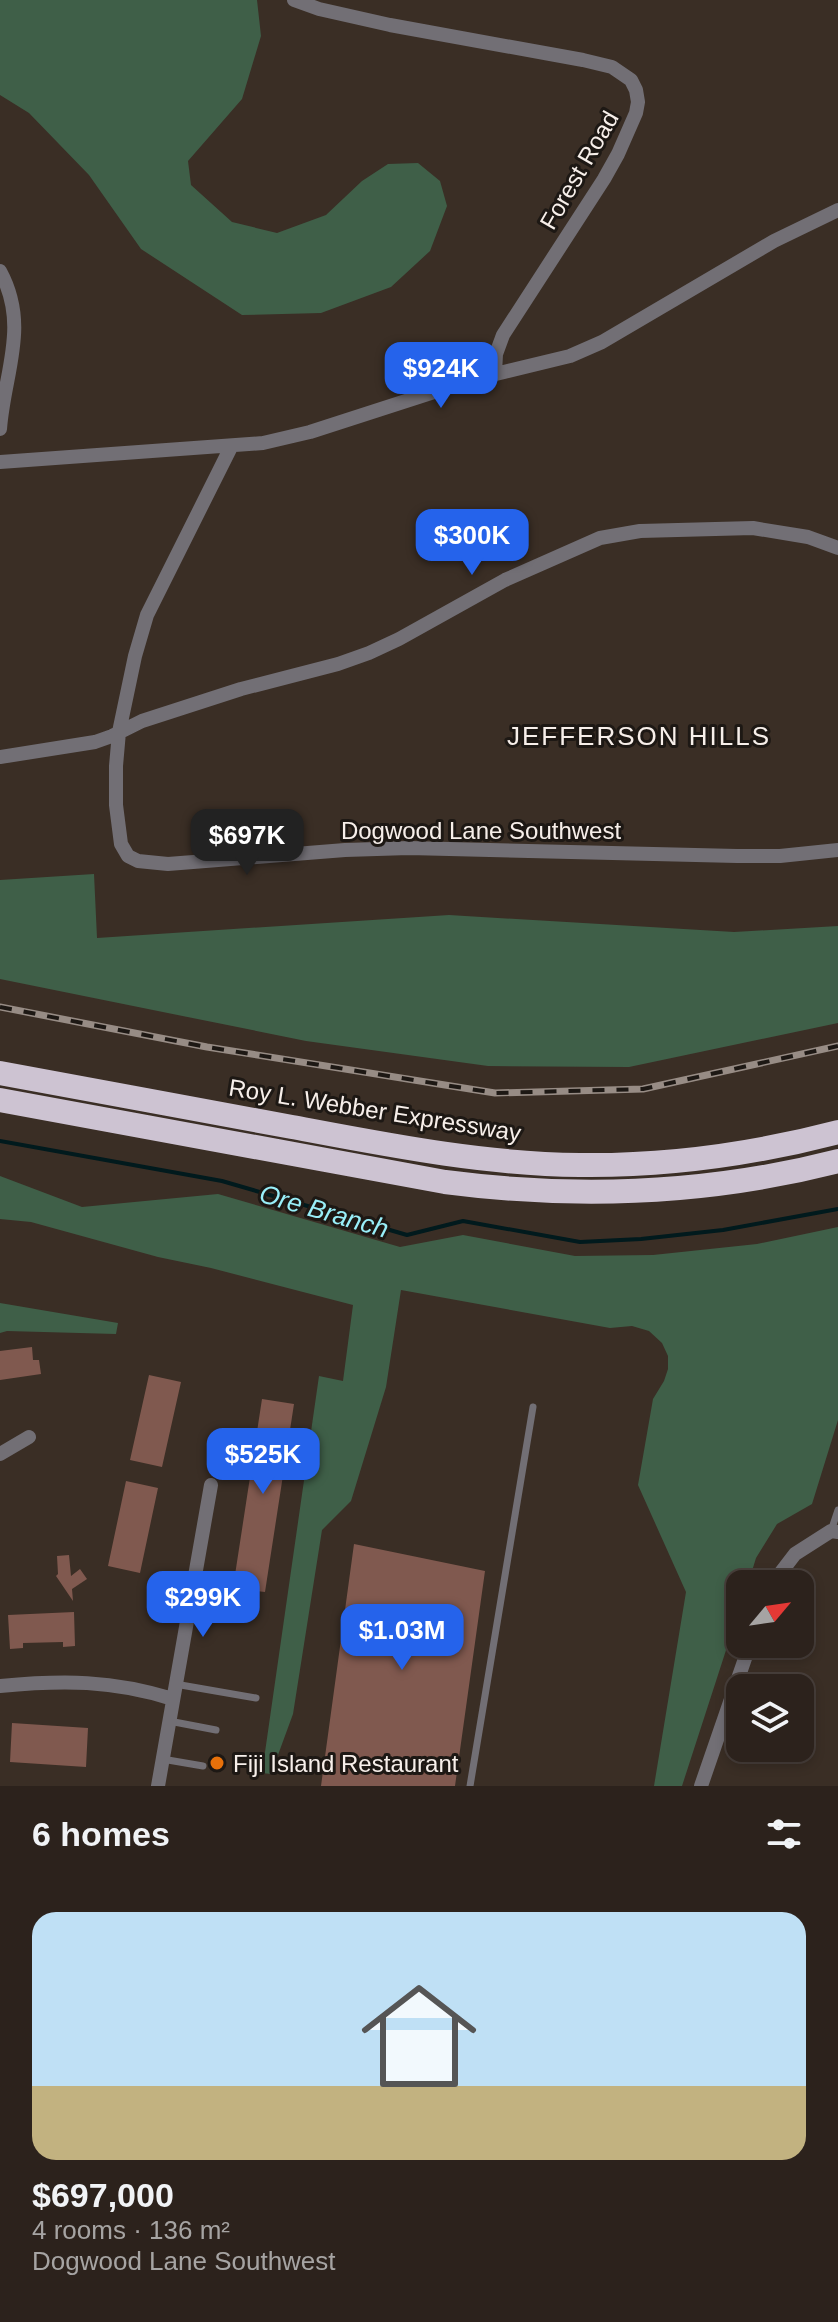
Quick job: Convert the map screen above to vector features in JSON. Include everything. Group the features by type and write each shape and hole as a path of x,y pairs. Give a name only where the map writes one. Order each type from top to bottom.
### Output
{"highway":[{"name":"Roy L. Webber Expressway","path":"0,1073 409,1149 524,1163 637,1164 693,1159 754,1152 838,1132"},
{"path":"0,1100 496,1189 548,1192 666,1189 775,1175 838,1161"}],"street":[{"name":"Forest Road","path":"294,0 319,9 390,25 583,60 612,67 631,80 638,102 632,125 604,179 503,335 496,354 495,373"},
{"path":"0,462 263,443 310,432 495,373 570,356 590,348 774,241 838,210"},
{"path":"0,271 12,300 15,345 0,429"},
{"name":"Dogwood Lane Southwest","path":"231,447 140,633 119,732 116,766 116,805 121,844 128,856 138,861 168,864 409,848 737,856 780,856 838,850"},
{"path":"0,757 95,742 142,721 369,653 505,580 600,538 640,531 753,528 808,537 838,548"},
{"path":"0,1454 29,1437"},
{"path":"158,1786 211,1485"},
{"path":"783,1570 795,1554 834,1532"},
{"path":"701,1786 745,1658"},
{"path":"0,1686 44,1681 109,1684 174,1692"}],"lane":[{"path":"470,1786 533,1407"},
{"path":"834,1532 838,1510"},
{"path":"174,1692 256,1698"},
{"path":"169,1721 216,1730"},
{"path":"162,1759 203,1766"}],"green space":[{"path":"0,0 257,0 261,36 242,99 188,161 191,185 232,222 277,233 326,215 362,181 388,164 418,163 440,181 447,206 430,251 391,287 321,313 242,315 141,249 89,175 29,113 0,95"},
{"path":"94,874 97,938 449,915 734,932 838,926 838,1023 629,1067 488,1066 306,1041 0,979 0,880"},
{"path":"0,1176 82,1207 218,1194 400,1247 463,1235 575,1256 653,1255 757,1244 838,1227 838,1420 812,1504 777,1524 756,1558 752,1570 726,1570 726,1650 682,1786 654,1786 686,1592 638,1485 653,1399 668,1369 668,1356 662,1343 649,1331 632,1326 610,1328 401,1290 386,1387 351,1501 322,1530 293,1714 271,1774 262,1773 319,1376 343,1381 353,1305 31,1222 0,1219"},
{"path":"0,1303 118,1323 116,1334 0,1333"}],"building":[{"path":"32,1347 33,1360 39,1360 41,1374 0,1380 0,1351"},
{"path":"149,1375 181,1382 162,1467 130,1460"},
{"path":"262,1399 294,1404 265,1592 233,1588"},
{"path":"126,1481 158,1488 140,1573 108,1566"},
{"path":"354,1544 485,1571 455,1786 321,1786"},
{"path":"69,1555 71,1576 80,1569 87,1579 72,1589 73,1601 56,1576 57,1556"},
{"path":"74,1612 75,1646 63,1647 63,1642 23,1643 23,1648 10,1649 8,1615"},
{"path":"12,1723 88,1728 86,1767 10,1762"}],"waterway":[{"name":"Ore Branch","path":"0,1141 222,1181 407,1235 463,1221 580,1242 641,1239 723,1230 838,1209"}],"railway":[{"path":"0,1007 207,1047 495,1093 643,1089 838,1046"}],"place":[{"name":"Fiji Island Restaurant","path":"217,1763"}],"district":[{"name":"JEFFERSON HILLS","path":"639,736"}]}
